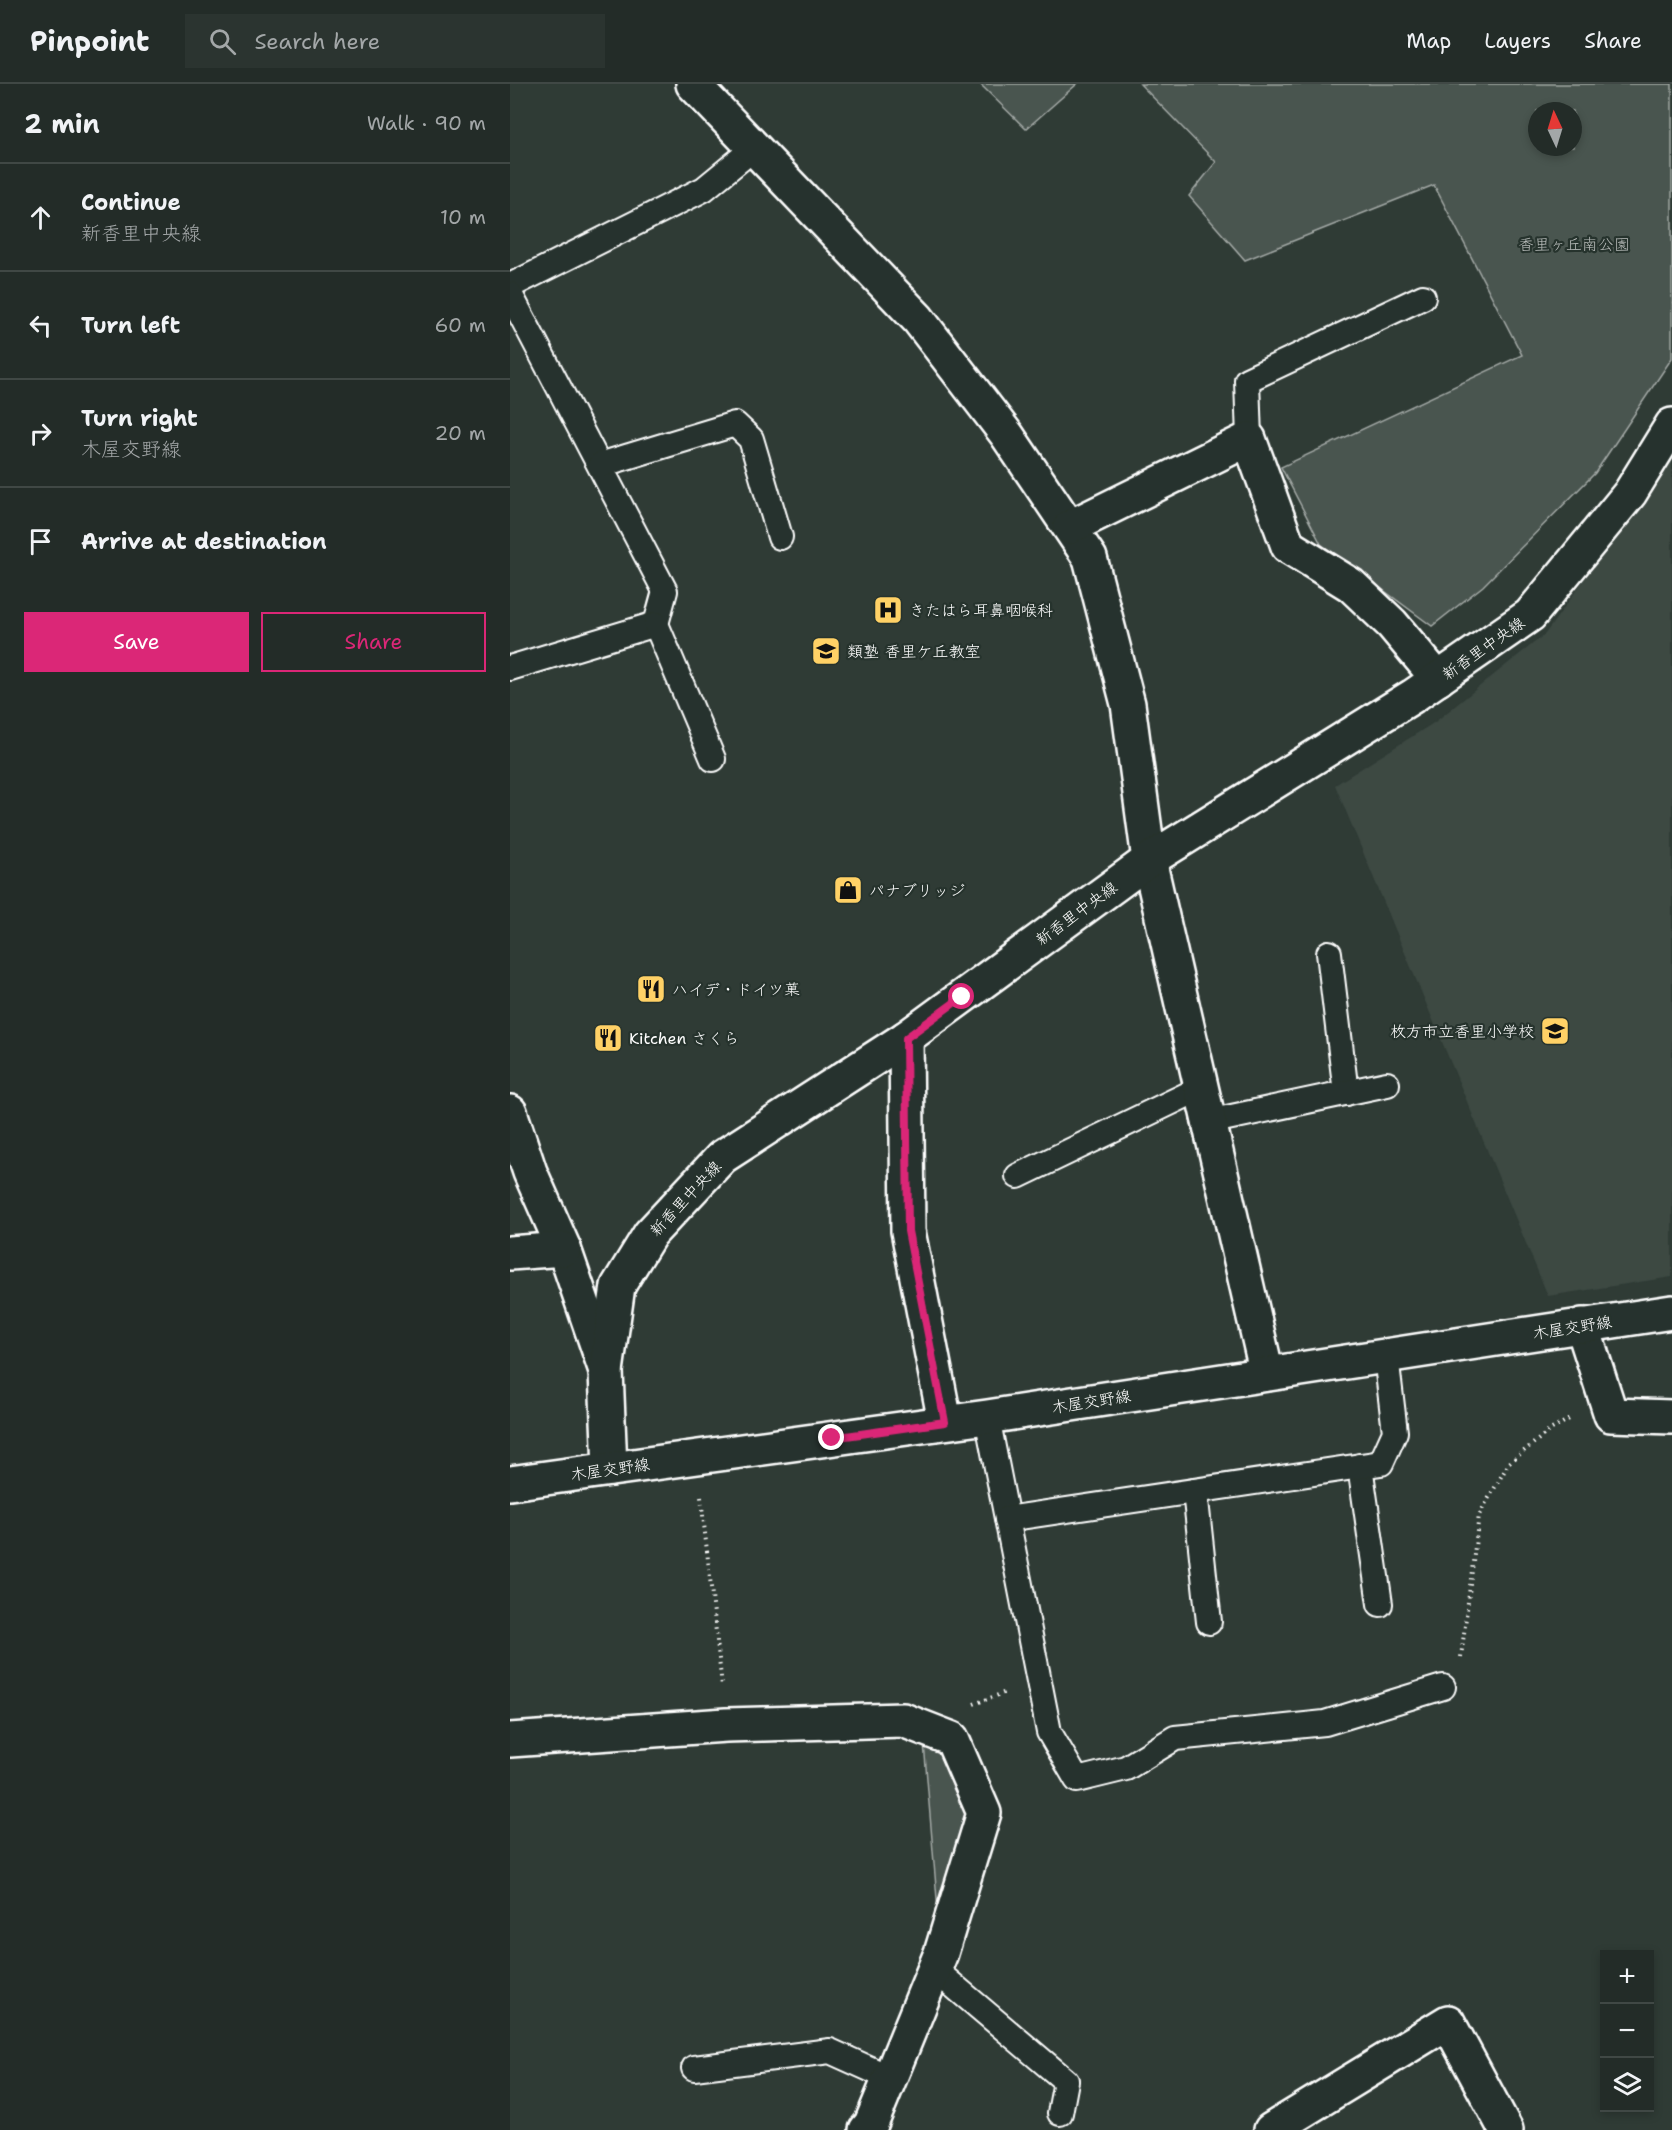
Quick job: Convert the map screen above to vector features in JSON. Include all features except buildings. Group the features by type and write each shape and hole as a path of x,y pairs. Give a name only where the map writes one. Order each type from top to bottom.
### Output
{"street":[{"path":"693,84 918,319 1007,435 1090,558 1128,704 1149,860 1267,1374"},
{"name":"新香里中央線","path":"610,1469 606,1371 618,1286 650,1234 722,1157 906,1038 1149,860 1413,696 1530,615 1630,493 1672,425"},
{"path":"1070,527 1249,439 1288,546 1351,585 1392,624 1438,679"},
{"path":"906,1038 908,1231 945,1422"},
{"path":"510,1112 530,1172 564,1249 606,1371"},
{"path":"510,1253 564,1249"},
{"name":"木屋交野線","path":"510,1484 987,1417 1672,1312"},
{"path":"1582,1325 1611,1415 1672,1417"},
{"path":"510,1740 726,1725 903,1720 952,1739 984,1813 941,1953 871,2124 866,2130"},
{"path":"1271,2130 1287,2118 1448,2022 1506,2130"}],"lane":[{"path":"510,286 704,189 754,148"},
{"path":"510,294 665,591 657,624 713,759"},
{"path":"1249,439 1247,380 1423,297"},
{"path":"600,465 735,424 751,439 780,537"},
{"path":"510,668 657,624"},
{"path":"1329,953 1346,1093"},
{"path":"1208,1122 1387,1084"},
{"path":"1018,1176 1201,1088"},
{"path":"1007,1519 1381,1463 1395,1432 1386,1356"},
{"path":"987,1417 1049,1732 1077,1780 1126,1768 1175,1738 1325,1723 1443,1687"},
{"path":"1359,1466 1380,1604"},
{"path":"1195,1491 1209,1622"},
{"path":"934,1970 1066,2081 1060,2113"},
{"path":"694,2068 830,2051 890,2078"}],"path":[{"path":"1443,1687 1460,1670 1479,1515 1509,1463 1550,1430 1606,1400"},
{"path":"696,1457 726,1725"},
{"path":"917,1725 1039,1680"}],"shaded area":[{"name":"枚方市立香里小学校","path":"1672,453 1672,1277 1548,1296 1335,785 1435,722 1545,634"}],"green space":[{"path":"980,84 1077,84 1026,129"},
{"name":"香里ヶ丘南公園","path":"1140,84 1672,84 1672,358 1595,473 1483,586 1432,626 1321,544 1281,467 1522,355 1434,185 1245,260 1189,196 1216,162"},
{"path":"924,1743 951,1746 972,1824 938,1911"}],"place":[{"name":"きたはら耳鼻咽喉科","path":"888,610"},
{"name":"類塾 香里ケ丘教室","path":"826,651"},
{"name":"パナブリッジ","path":"848,890"},
{"name":"ハイデ・ドイツ菓","path":"651,989"},
{"name":"枚方市立香里小学校","path":"1555,1031"},
{"name":"Kitchen さくら","path":"608,1038"}],"route":[{"path":"832,1438 945,1422 908,1231 906,1038 962,997"}]}
